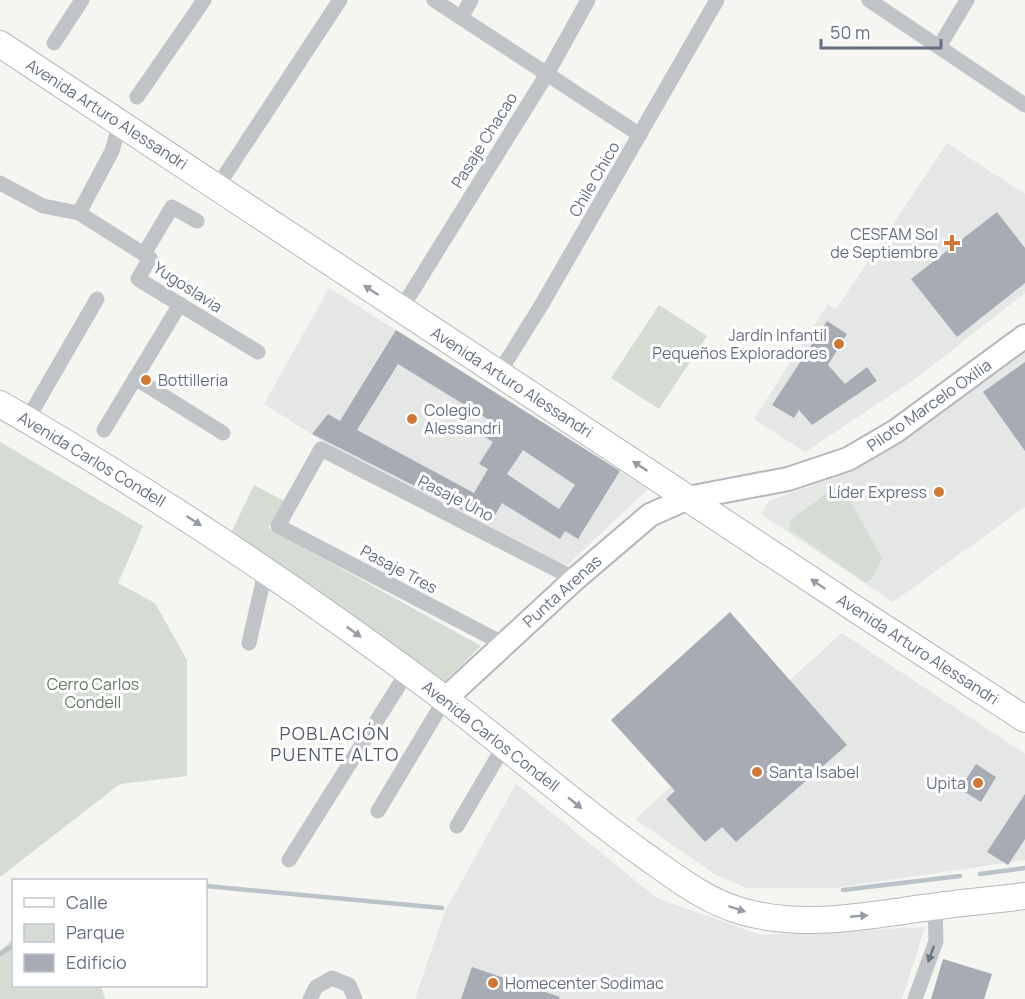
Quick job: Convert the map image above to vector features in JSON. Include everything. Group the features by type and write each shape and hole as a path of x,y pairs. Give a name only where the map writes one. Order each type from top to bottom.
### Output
{"main road":[{"name":"Avenida Arturo Alessandri","path":"0,45 1025,718"},
{"name":"Avenida Carlos Condell","path":"0,404 153,495 266,568 445,699 601,824 692,889 740,911 773,918 810,920 863,916 1025,896"}],"street":[{"path":"54,42 82,0"},
{"path":"137,97 204,0"},
{"path":"217,187 340,0"},
{"path":"434,0 640,135"},
{"path":"461,18 471,0"},
{"name":"Pasaje Chacao","path":"408,298 547,74 588,0"},
{"name":"Chile Chico","path":"499,373 717,0"},
{"path":"868,0 1025,104"},
{"path":"939,48 967,0"},
{"path":"79,213 116,137"},
{"name":"Yugoslavia","path":"0,183 43,206 79,213 144,254 150,258 138,279 258,352"},
{"path":"144,254 172,207 197,221"},
{"path":"27,420 97,299"},
{"path":"104,430 180,304"},
{"name":"Piloto Marcelo Oxilia","path":"688,498 788,479 848,459 896,431 1025,336"},
{"path":"135,378 223,433"},
{"name":"Pasaje Uno","path":"278,526 321,449 575,579"},
{"name":"Punta Arenas","path":"445,699 639,523 663,508 688,498"},
{"name":"Pasaje Tres","path":"278,526 504,644"},
{"path":"249,643 266,568"},
{"path":"289,860 408,672"},
{"path":"378,811 445,699"},
{"path":"457,826 504,746"},
{"path":"915,999 936,941 935,906"},
{"path":"310,999 316,987 332,978 349,985 355,999"}],"shaded area":[{"name":"CESFAM Sol de Septiembre","path":"947,143 1025,194 1025,293 915,379 805,452 754,419 828,304 836,309"},
{"name":"Colegio Alessandri","path":"329,288 648,489 563,569 329,445 264,404"},
{"path":"1025,350 1025,507 893,602 761,514 769,501 835,477 969,392"},
{"path":"842,633 1025,754 1025,860 834,888 747,888 716,875 635,819"},
{"path":"516,784 657,898 761,935 925,927 902,999 415,999 444,913"}],"green space":[{"path":"659,305 707,336 659,409 611,378"},
{"name":"Cerro Carlos Condell","path":"0,442 143,526 118,583 155,603 187,660 187,776 120,784 0,877"},
{"path":"840,483 882,558 873,577 866,583 789,529 791,520"},
{"path":"254,485 284,501 268,528 481,646 439,687 232,531"},
{"path":"12,940 12,987 101,987 105,999 0,999 0,951"}],"building":[{"path":"997,212 1025,248 1025,283 957,337 911,279"},
{"path":"827,321 847,334 828,365 845,384 867,367 877,381 812,425 799,410 794,418 772,405"},
{"path":"396,330 620,471 578,539 565,531 560,539 502,503 490,524 312,434 328,414 340,421","holes":["398,364 494,423 485,437 493,442 479,464 488,469 474,493 357,430","523,450 575,485 559,509 507,474"]},
{"path":"1025,362 1025,451 983,392"},
{"path":"730,612 847,745 736,842 722,827 705,842 666,799 675,791 611,720"},
{"name":"Upita","path":"976,764 996,777 981,802 960,789"},
{"path":"1025,794 1025,839 1008,865 987,852"},
{"path":"943,959 992,974 984,999 931,999"},
{"name":"Homecenter Sodimac","path":"472,967 560,997 559,999 461,999"}],"waterway":[{"path":"980,874 1025,868"},
{"path":"843,890 960,876"},
{"path":"207,886 442,908"},
{"path":"0,954 12,946"}],"place":[{"name":"CESFAM Sol de Septiembre","path":"952,243"},
{"name":"Jardín Infantil Pequeños Exploradores","path":"839,344"},
{"name":"Bottilleria","path":"146,380"},
{"name":"Colegio Alessandri","path":"412,419"},
{"name":"Líder Express","path":"939,492"},
{"name":"Santa Isabel","path":"757,772"},
{"name":"Upita","path":"978,783"},
{"name":"Homecenter Sodimac","path":"493,983"}],"district":[{"name":"POBLACIÓN PUENTE ALTO","path":"335,743"}]}
